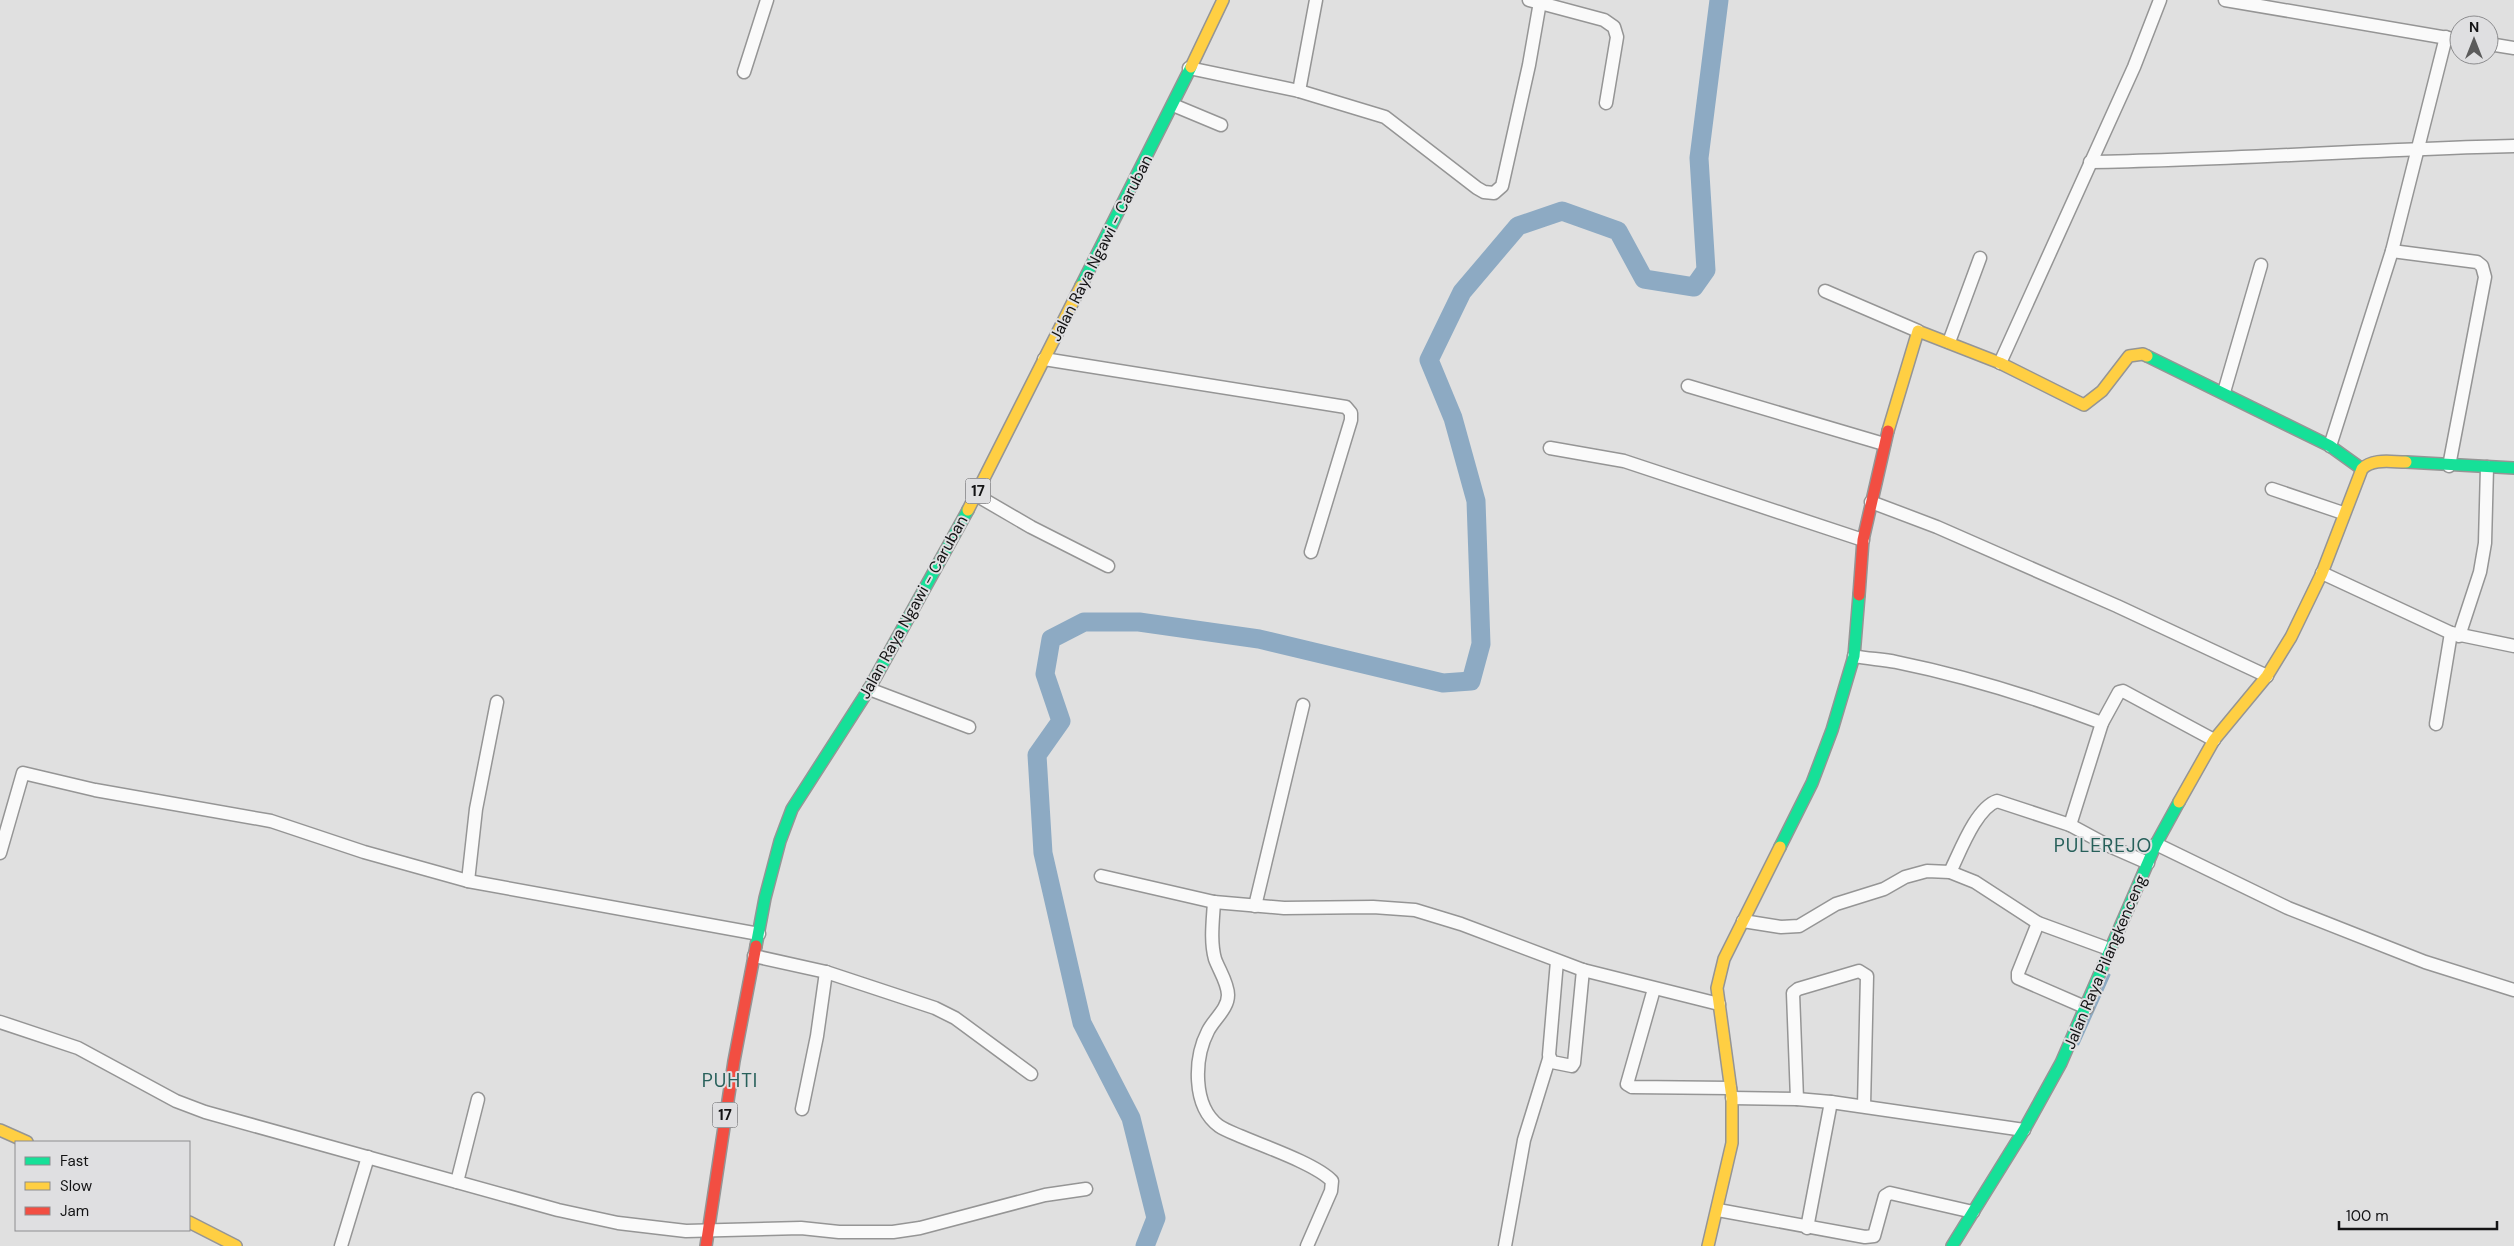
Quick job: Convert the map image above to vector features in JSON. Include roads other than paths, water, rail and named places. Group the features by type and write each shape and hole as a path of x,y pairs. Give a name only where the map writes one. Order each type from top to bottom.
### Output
{"main road":[{"name":"Jalan Raya Ngawi - Caruban","path":"706,1246 734,1061 754,956 774,861 792,809 869,689 976,495 1173,106 1189,68 1223,0"},
{"path":"1708,1246 1718,1210 1732,1143 1731,1093 1719,1004 1719,975 1743,921 1812,783 1832,730 1854,656 1863,540 1871,502 1884,444 1918,331 2000,363 2084,404 2089,404 2129,356 2143,354 2224,392 2330,446 2362,469 2367,464 2378,462 2514,468"},
{"name":"Jalan Raya Pilangkenceng","path":"1952,1246 2024,1130 2062,1063 2087,1008 2109,949 2156,844 2214,740 2267,676 2291,637 2322,573 2343,513 2362,469"},
{"path":"0,1130 24,1141"},
{"path":"190,1223 236,1246"}],"street":[{"path":"744,72 767,0"},
{"path":"1299,90 1316,0"},
{"path":"2000,363 2134,67 2160,0"},
{"path":"2225,0 2449,38"},
{"path":"1189,68 1299,90 1385,117 1477,188 1484,192 1494,193 1502,186 1529,64 1534,1 1557,3 1604,20 1614,26 1617,37 1606,102"},
{"path":"2330,446 2392,251 2446,38"},
{"path":"2499,46 2514,48"},
{"path":"1173,106 1222,125"},
{"path":"2090,162 2278,156 2418,148 2514,146"},
{"path":"2392,251 2477,262 2484,270 2485,277 2473,348 2449,466"},
{"path":"1949,342 1980,258"},
{"path":"2224,392 2261,266"},
{"path":"1825,291 1918,331"},
{"path":"1044,359 1346,407 1351,413 1351,420 1319,531 1310,552"},
{"path":"1688,386 1884,444"},
{"path":"1550,448 1624,461 1863,540"},
{"path":"2436,724 2455,634 2480,572 2485,543 2487,467"},
{"path":"2272,489 2343,513"},
{"path":"976,495 1031,527 1108,566"},
{"path":"1871,502 1937,527 2117,606 2267,676"},
{"path":"2322,573 2455,634 2514,646"},
{"path":"1854,656 1898,662 2064,708 2102,723"},
{"path":"869,689 969,727"},
{"path":"2070,825 2102,723 2119,692 2123,691 2214,740"},
{"path":"468,881 476,810 497,702"},
{"path":"1256,906 1302,705"},
{"path":"0,854 23,773 95,790 271,821 364,852 468,881 759,934"},
{"path":"1950,872 1979,816 1990,804 1997,801 2070,825 2107,845 2148,863"},
{"path":"2156,844 2288,908 2425,962 2514,990"},
{"path":"1743,921 1781,927 1799,926 1836,904 1884,889 1905,877 1926,871 1950,872 1975,882 2038,923 2109,949"},
{"path":"1101,876 1214,902 1301,908 1373,907 1415,910 1461,924 1557,962 1654,989 1719,1004"},
{"path":"1214,902 1212,932 1214,953 1228,992 1228,1001 1208,1031 1202,1049 1199,1070 1200,1094 1205,1112 1219,1126 1298,1162 1332,1181 1331,1192 1307,1246"},
{"path":"2038,923 2018,973 2018,978 2087,1008"},
{"path":"754,956 826,972 935,1008 955,1018 1031,1074"},
{"path":"1504,1246 1524,1140 1549,1059 1557,962"},
{"path":"1549,1059 1572,1066 1574,1063 1583,970"},
{"path":"1797,1099 1794,993 1798,989 1859,971 1867,976 1864,1106"},
{"path":"802,1109 817,1036 826,972"},
{"path":"1654,989 1627,1084 1632,1088 1731,1093 1830,1102 2024,1130"},
{"path":"0,1022 78,1048 176,1100 205,1112 587,1217 647,1226 709,1231 800,1228 839,1232 893,1232 920,1228 1045,1195 1086,1189"},
{"path":"457,1182 478,1099"},
{"path":"1807,1228 1830,1102"},
{"path":"340,1246 368,1158"},
{"path":"1718,1210 1807,1228 1872,1237 1875,1233 1885,1196 1890,1193 1973,1212"}],"waterway":[{"path":"1145,1246 1156,1218 1131,1118 1082,1023 1043,853 1037,755 1061,721 1045,674 1051,639 1084,622 1139,622 1259,639 1443,683 1471,681 1481,644 1476,501 1453,418 1429,360 1462,292 1518,226 1562,211 1618,231 1644,279 1694,287 1706,270 1699,158 1719,0"},
{"path":"2078,1044 2109,975"}],"district":[{"name":"PULEREJO","path":"2103,845"},
{"name":"PUHTI","path":"730,1080"}]}
